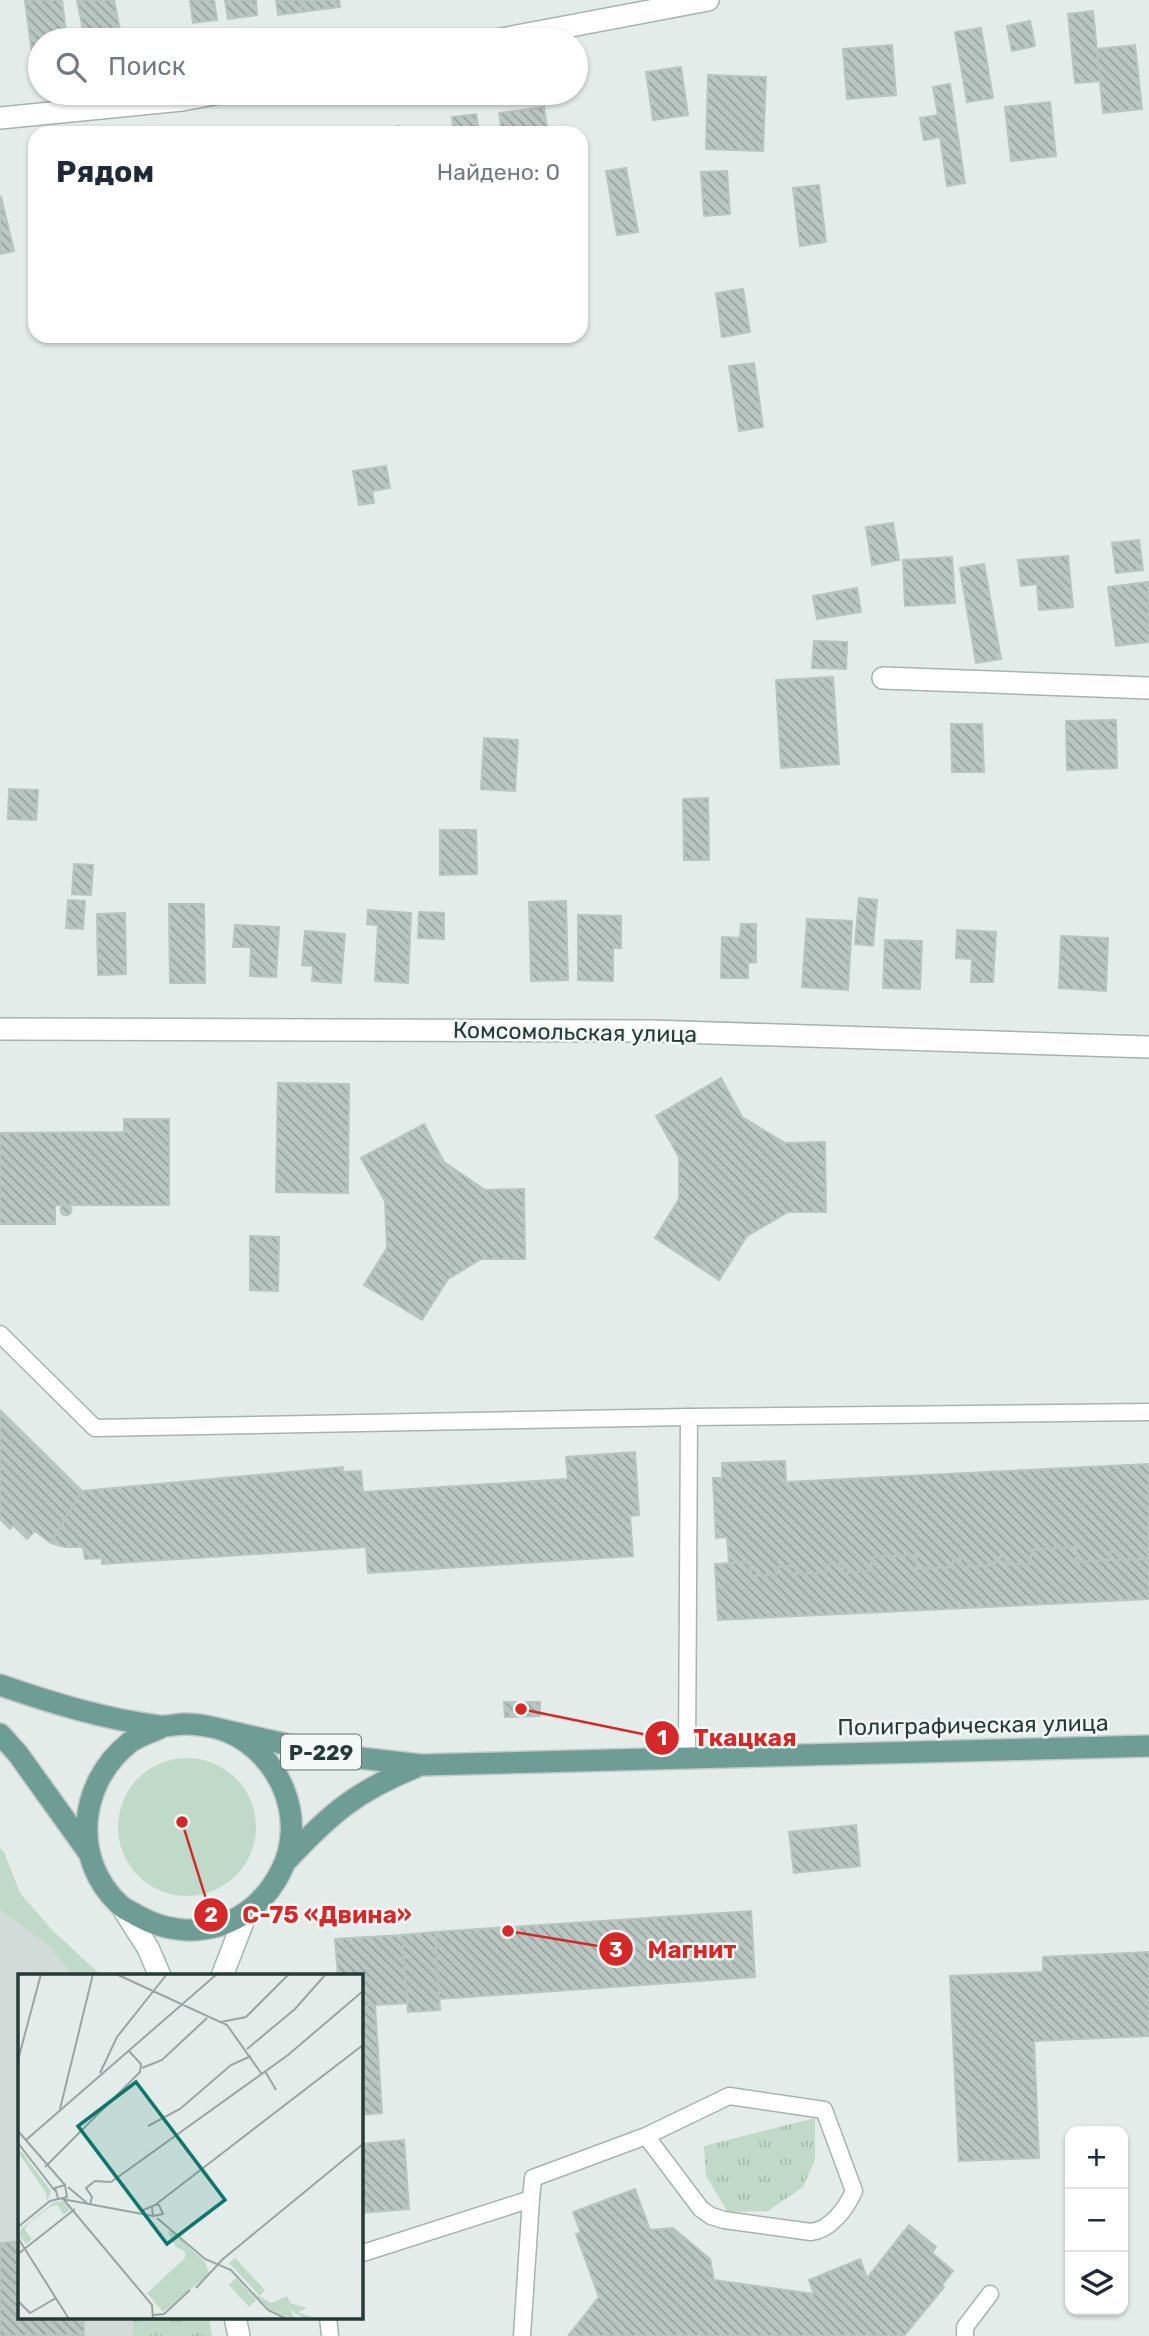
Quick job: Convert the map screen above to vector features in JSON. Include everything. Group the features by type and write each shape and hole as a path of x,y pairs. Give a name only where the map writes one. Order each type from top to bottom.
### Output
{"main road":[{"name":"Полиграфическая улица","path":"0,1685 45,1701 162,1727"},
{"name":"Полиграфическая улица","path":"89,1853 86,1810 99,1776 130,1742 162,1727 187,1724 334,1755 421,1765 1149,1746"},
{"name":"Полиграфическая улица","path":"223,1730 240,1737 268,1760 286,1791 292,1823 288,1859"},
{"name":"Полиграфическая улица","path":"0,1734 18,1754 89,1853 103,1886 122,1906 153,1924 190,1931 225,1924 246,1914 272,1889 288,1859 323,1821 350,1800 382,1781 421,1765"}],"street":[{"path":"560,28 708,0"},
{"path":"0,118 131,105"},
{"path":"883,678 1149,688"},
{"name":"Комсомольская улица","path":"0,1029 651,1031 1149,1047"},
{"path":"122,1906 148,1948 159,1974"},
{"path":"223,1974 246,1914"},
{"path":"235,2318 239,2336"}],"lane":[{"path":"0,1334 95,1428 1149,1412"},
{"path":"687,1758 689,1417"},
{"path":"522,2336 533,2178 646,2136 729,2096 824,2110 854,2192 830,2225 821,2231 811,2232 711,2217 701,2208 646,2136"},
{"path":"362,2253 531,2199"},
{"path":"965,2336 965,2327 990,2294"},
{"path":"328,2318 330,2336"}],"shaded area":[{"path":"0,1909 51,1948 71,1974 18,1974 18,2318 132,2318 133,2336 0,2336"}],"green space":[{"path":"187,1758 214,1763 236,1778 251,1800 256,1827 251,1854 236,1876 214,1891 187,1896 160,1891 138,1876 123,1854 118,1827 123,1800 138,1778 160,1763"},
{"path":"0,1848 20,1893 53,1931 100,1974 71,1974 51,1948 0,1909"},
{"path":"815,2118 815,2160 803,2187 768,2211 728,2212 706,2176 704,2146"},
{"path":"132,2318 209,2318 212,2336 133,2336"}],"building":[{"path":"62,0 66,28 29,28 25,1"},
{"path":"77,0 114,0 120,28 83,28"},
{"path":"190,0 214,0 217,20 193,23"},
{"path":"225,0 256,0 257,15 228,19"},
{"path":"276,0 300,0 302,12 278,15"},
{"path":"300,0 339,0 340,7 302,12"},
{"path":"1093,11 1100,81 1075,83 1068,14"},
{"path":"1030,21 1035,46 1012,51 1007,26"},
{"path":"981,28 993,98 967,102 955,32"},
{"path":"892,45 896,95 847,99 843,49"},
{"path":"1135,45 1142,109 1103,113 1097,49"},
{"path":"681,67 688,115 653,120 646,72"},
{"path":"708,75 766,77 763,151 706,149"},
{"path":"950,84 965,183 947,186 940,137 924,140 920,118 938,115 933,87"},
{"path":"1050,102 1056,156 1011,161 1005,107"},
{"path":"544,107 547,126 501,126 499,113"},
{"path":"476,114 478,126 453,126 452,117"},
{"path":"626,168 638,232 617,235 606,171"},
{"path":"727,171 730,214 704,216 701,172"},
{"path":"819,185 826,242 800,246 793,188"},
{"path":"0,198 14,251 0,254"},
{"path":"743,289 750,332 722,337 716,293"},
{"path":"754,363 763,427 739,431 729,366"},
{"path":"386,466 390,488 372,491 374,503 359,505 353,471"},
{"path":"893,523 899,560 872,565 866,527"},
{"path":"1139,540 1143,570 1116,573 1112,543"},
{"path":"1068,556 1073,607 1039,610 1037,584 1021,586 1018,560"},
{"path":"952,557 955,603 905,606 903,560"},
{"path":"984,564 1001,659 976,663 960,568"},
{"path":"1148,582 1149,642 1116,646 1108,587"},
{"path":"857,588 861,612 817,619 813,596"},
{"path":"814,641 847,642 846,669 812,668"},
{"path":"833,677 839,764 781,768 776,680"},
{"path":"1116,720 1117,768 1067,770 1066,721"},
{"path":"951,724 982,724 984,772 952,772"},
{"path":"484,738 518,740 515,791 481,789"},
{"path":"9,789 38,790 36,820 8,819"},
{"path":"708,798 709,860 684,860 683,799"},
{"path":"440,830 476,830 477,874 440,875"},
{"path":"74,864 93,865 91,895 72,894"},
{"path":"859,898 877,900 873,946 855,944"},
{"path":"68,900 85,901 83,929 66,928"},
{"path":"566,901 568,980 531,981 529,902"},
{"path":"169,904 204,904 205,983 170,983"},
{"path":"368,910 411,913 408,983 375,981 378,925 367,924"},
{"path":"419,912 444,913 444,939 418,938"},
{"path":"125,913 126,974 98,975 97,914"},
{"path":"578,915 621,916 621,948 613,948 613,981 578,980"},
{"path":"807,919 852,921 848,990 802,987"},
{"path":"741,924 756,924 756,962 748,963 748,978 721,978 722,937 740,938"},
{"path":"235,925 279,927 276,977 250,976 251,947 233,947"},
{"path":"957,930 996,932 993,982 971,982 972,959 956,958"},
{"path":"305,931 345,934 341,983 312,981 313,966 302,965"},
{"path":"1061,936 1108,938 1106,991 1059,988"},
{"path":"885,940 922,941 920,989 883,988"},
{"path":"721,1078 742,1117 785,1143 825,1142 826,1212 788,1212 747,1236 719,1280 655,1238 679,1199 679,1157 656,1116"},
{"path":"278,1083 349,1084 348,1193 276,1192"},
{"path":"124,1119 169,1119 169,1205 55,1205 55,1224 0,1224 0,1133 124,1132"},
{"path":"424,1124 444,1162 485,1190 524,1189 525,1259 481,1259 448,1279 422,1320 364,1285 387,1248 385,1201 361,1158"},
{"path":"66,1204 72,1210 66,1216 60,1210"},
{"path":"250,1236 279,1237 278,1291 250,1290"},
{"path":"0,1410 82,1491 51,1543 35,1531 27,1539 13,1525 10,1529 0,1519"},
{"path":"635,1452 639,1515 630,1516 633,1556 368,1573 366,1547 102,1564 102,1558 85,1559 83,1547 65,1547 51,1543 82,1491 343,1467 342,1472 361,1471 363,1492 568,1479 566,1457"},
{"path":"785,1461 786,1482 1149,1464 1148,1559 1119,1560 1118,1552 1110,1552 1110,1560 1076,1562 1076,1547 1031,1550 1031,1564 1006,1565 1005,1557 995,1557 995,1565 961,1567 960,1558 953,1559 953,1567 917,1569 916,1555 871,1557 872,1571 843,1573 843,1564 825,1565 826,1573 796,1574 795,1566 776,1567 776,1575 751,1576 750,1562 729,1563 727,1537 716,1538 713,1478 722,1478 722,1463"},
{"path":"1076,1547 1076,1562 1110,1560 1110,1552 1118,1552 1119,1560 1148,1559 1149,1550 1149,1599 718,1620 715,1564 750,1562 751,1576 776,1575 776,1567 795,1566 796,1574 826,1573 825,1565 843,1564 843,1573 872,1571 871,1557 916,1555 917,1569 953,1567 953,1559 960,1558 961,1567 995,1565 995,1557 1005,1557 1006,1565 1031,1564 1031,1550"},
{"path":"504,1702 540,1702 540,1716 505,1717"},
{"path":"856,1825 860,1866 794,1873 789,1832"},
{"path":"751,1911 755,1977 439,1999 435,1932"},
{"path":"435,1932 440,2010 408,2012 402,1935"},
{"path":"402,1935 407,2003 362,2006 362,1974 338,1974 335,1939"},
{"path":"1149,1952 1149,2036 1034,2041 1039,2158 959,2161 950,1976 1043,1972 1043,1957"},
{"path":"375,2005 382,2113 362,2115 362,2006"},
{"path":"404,2140 409,2209 362,2213 362,2144"},
{"path":"635,2189 650,2230 673,2228 710,2259 714,2280 814,2294 809,2280 860,2259 867,2278 909,2225 936,2247 932,2253 953,2271 942,2285 944,2287 904,2336 568,2336 599,2297 576,2234 581,2233 573,2212"},
{"path":"18,2241 18,2318 83,2318 84,2335 0,2336 0,2243"}],"place":[{"name":"Ткацкая","path":"521,1709"},
{"name":"С-75 «Двина»","path":"182,1822"},
{"name":"Магнит","path":"508,1931"}]}
